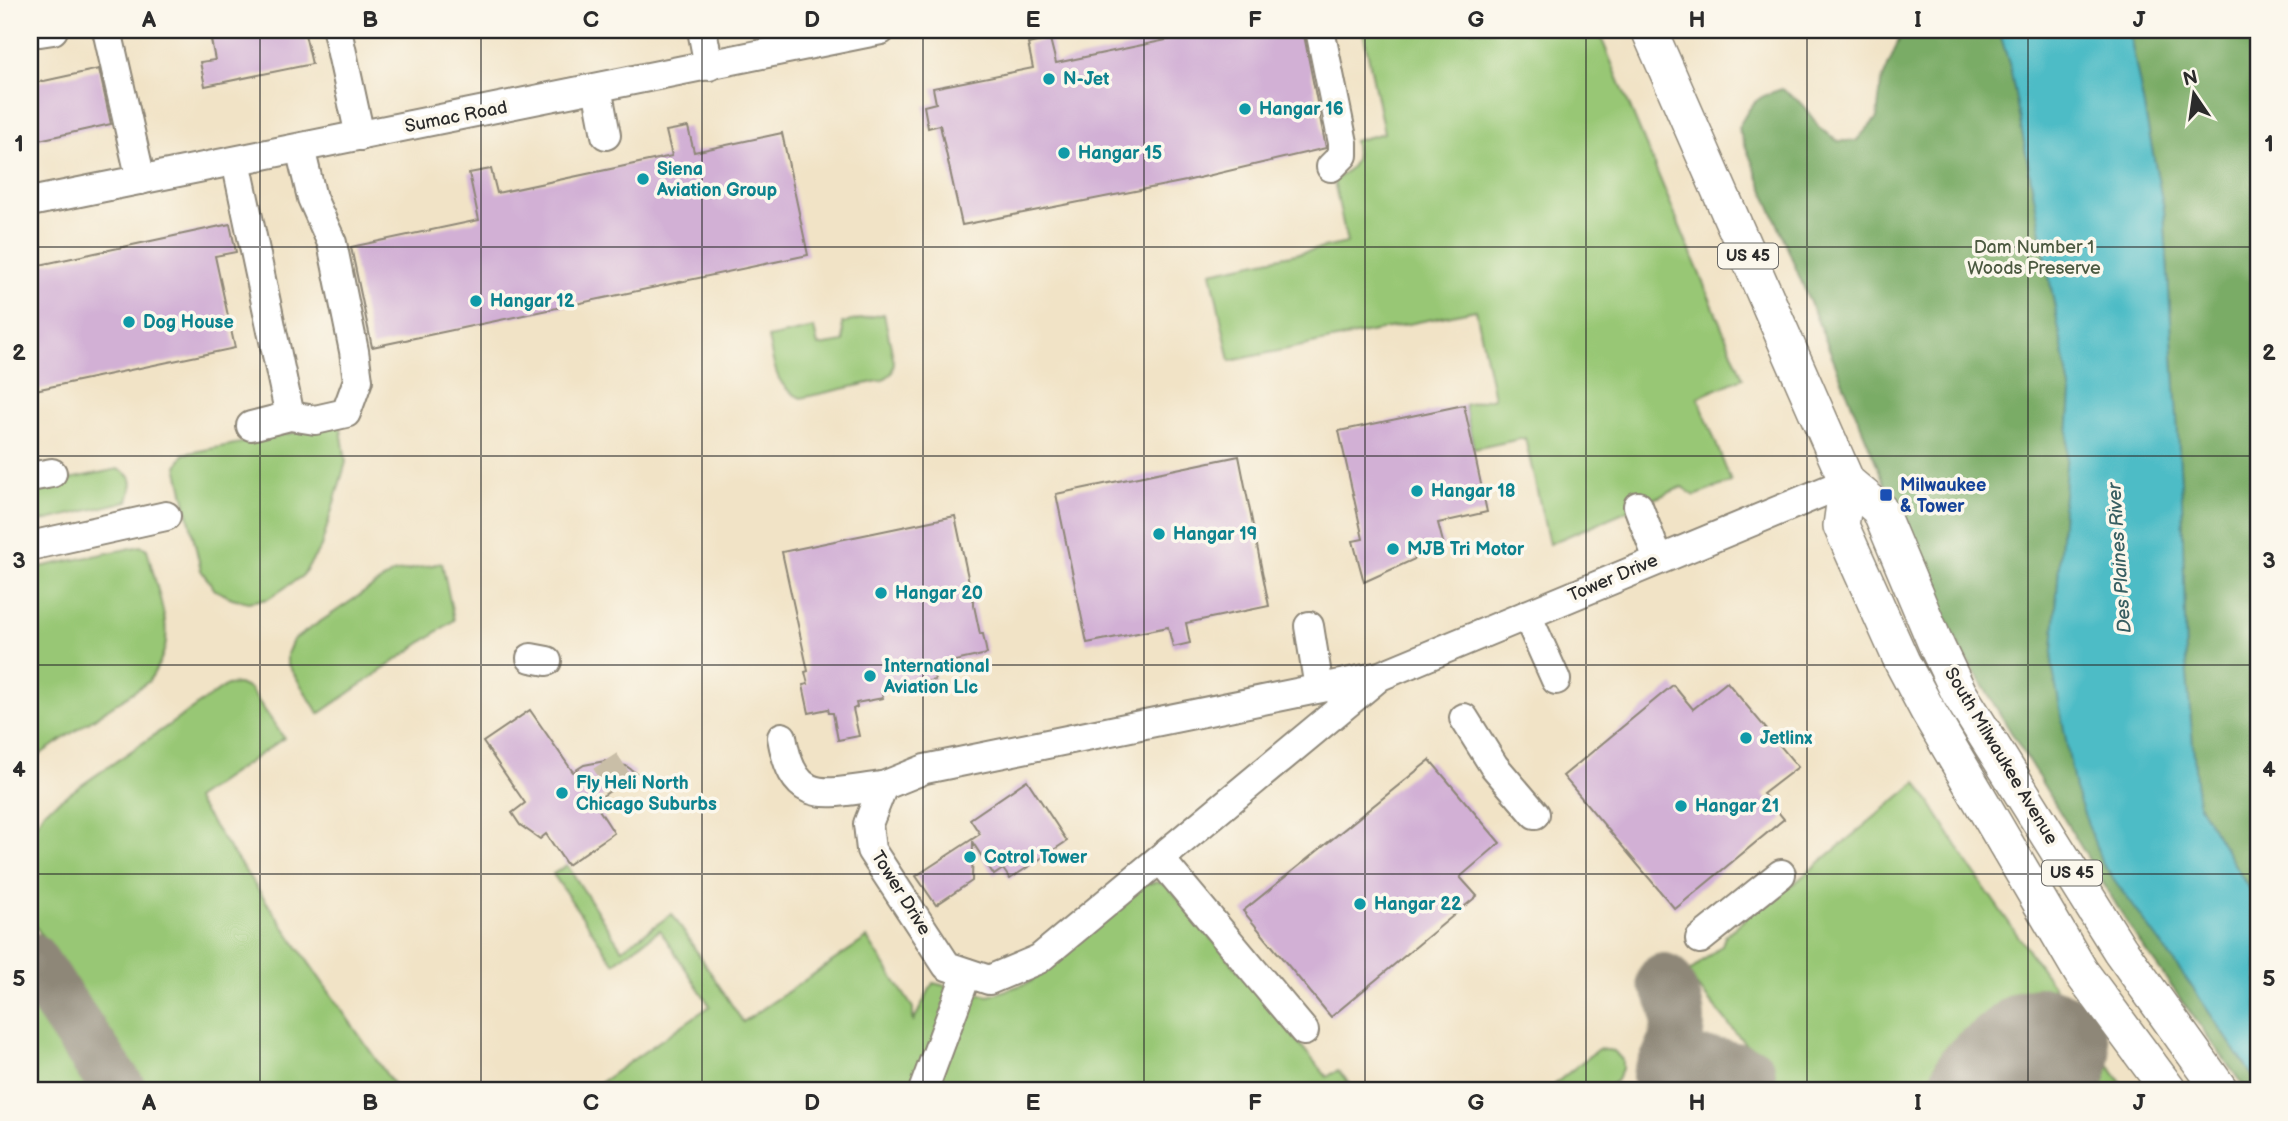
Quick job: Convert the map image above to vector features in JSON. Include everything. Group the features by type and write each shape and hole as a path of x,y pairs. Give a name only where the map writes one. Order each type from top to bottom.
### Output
{"main road":[{"name":"South Milwaukee Avenue","path":"1649,30 1847,482 1879,509 1959,693 2120,950 2221,1091"},
{"name":"US 45","path":"1847,482 1841,526 1902,662 2081,972 2169,1091"}],"street":[{"path":"40,30 53,30"},
{"path":"107,30 141,180"},
{"path":"337,30 360,136"},
{"path":"702,30 709,66"},
{"name":"Sumac Road","path":"30,202 709,66 779,41 881,30"},
{"path":"1320,30 1343,144 1343,155 1331,167"},
{"path":"597,88 606,135"},
{"path":"251,426 290,416 315,421 346,413 358,380 332,243 312,198 300,148"},
{"path":"236,161 290,416"},
{"name":"Tower Drive","path":"1380,676 1039,959 989,981 947,966 871,850 868,824 883,786 925,769 1380,676 1847,482"},
{"path":"1637,506 1658,559"},
{"path":"30,545 166,516"},
{"path":"1527,615 1556,680"},
{"path":"1309,626 1319,688"},
{"path":"1464,718 1494,766 1535,814"},
{"path":"782,737 793,775 801,786 811,791 831,792 883,786"},
{"path":"1160,859 1304,1031"},
{"path":"1700,939 1781,874"},
{"path":"923,1091 967,973"}],"green space":[{"path":"1363,30 1598,30 1743,378 1698,397 1731,482 1695,496 1682,487 1549,544 1525,438 1474,449 1464,405 1494,398 1476,310 1230,361 1211,272 1347,243 1334,181 1353,165 1356,155 1354,141 1384,133"},
{"name":"Dam Number 1 Woods Preserve","path":"1903,30 1999,30 2010,67 2071,394 2052,665 2190,984 2258,1084 2258,1091 2247,1091 2136,937 1961,650 1901,523 1738,128 1754,102 1782,89 1801,103 1821,129 1838,141 1856,141 1877,118 1881,83"},
{"path":"2129,30 2258,30 2258,904 2198,804 2186,663 2182,499 2164,210"},
{"path":"884,314 894,362 892,373 883,380 801,398 785,388 780,381 768,338 814,328 818,346 844,342 842,323"},
{"path":"338,424 346,462 321,547 302,576 268,599 248,602 215,590 201,570 177,466 184,454"},
{"path":"118,469 132,481 128,501 30,524 30,487"},
{"path":"141,546 147,549 165,622 166,642 160,663 148,682 30,761 30,569"},
{"path":"442,563 454,620 319,714 287,663 287,654 293,640 393,573"},
{"path":"239,684 250,689 284,738 195,799 398,1091 147,1091 30,918 30,834 44,811 227,685"},
{"path":"1917,782 1972,870 2127,1091 2072,1091 2082,1069 2080,1057 2071,1043 2064,1038 2039,1032 2031,1033 1959,1091 1784,1091 1687,974 1722,945 1725,936 1787,882 1791,886"},
{"path":"567,865 622,949 672,914 743,1022 867,938 913,1008 913,1022 933,983 989,996 1030,982 1145,884 1157,882 1168,886 1327,1077 1338,1070 1356,1091 588,1091 710,1006 660,930 614,963 553,874"},
{"path":"30,1000 92,1091 30,1091"},
{"path":"1598,1049 1614,1051 1622,1060 1622,1069 1617,1080 1604,1091 1546,1091"}],"water":[{"name":"Des Plaines River","path":"1999,30 2129,30 2164,210 2182,499 2186,663 2198,804 2258,904 2258,1084 2190,984 2102,863 2075,789 2052,665 2071,394 2010,67"}],"building":[{"path":"209,30 304,30 312,64 205,86 200,62 215,60"},
{"path":"1214,30 1303,30 1326,148 1186,181 962,225 940,125 928,128 924,106 936,103 933,88 1033,68 1028,44 1050,39 1056,63"},
{"path":"99,69 111,124 30,142 30,84"},
{"name":"Hangar 12","path":"688,127 694,152 782,133 808,255 372,347 351,247 479,220 469,173 491,169 497,193 672,156 666,131"},
{"name":"Dog House","path":"230,224 236,252 215,256 235,348 35,390 30,365 30,267"},
{"name":"Hangar 18","path":"1464,405 1487,512 1438,523 1444,546 1416,553 1417,558 1364,582 1353,541 1363,539 1339,431"},
{"name":"Hangar 19","path":"1239,456 1269,606 1186,623 1190,643 1173,647 1168,627 1087,643 1056,494"},
{"name":"Hangar 20","path":"955,516 980,634 983,634 987,654 932,666 935,680 881,691 883,698 856,703 857,707 853,709 859,736 838,740 833,713 829,713 828,709 809,713 803,685 808,684 805,672 808,671 782,552"},
{"name":"Hangar 21","path":"1727,682 1798,767 1763,794 1784,819 1675,909 1563,776 1673,685 1693,709"},
{"name":"Fly Heli North Chicago Suburbs","path":"530,710 573,772 584,765 605,761 626,766 636,773 594,802 614,833 567,865 546,834 540,839 520,825 512,813 525,803 483,742"},
{"name":"Hangar 22","path":"1430,760 1500,843 1460,877 1477,896 1331,1017 1243,911"},
{"path":"1027,780 1067,841 1010,879 1003,869 994,875 973,843 972,881 936,905 916,876 980,834 970,819"}],"taxiway":[{"path":"30,959 120,1091"},
{"path":"1664,980 1675,1003 1678,1025 1671,1051 1659,1076 1704,1065 1724,1066 1749,1073"},
{"path":"2012,1079 2015,1091"}],"runway":[{"path":"1998,1091 2041,1056"}],"tunnel":[{"path":"605,761 620,784"}],"place":[{"name":"N-Jet","path":"1049,79"},
{"name":"Hangar 16","path":"1245,109"},
{"name":"Hangar 15","path":"1064,153"},
{"name":"Siena Aviation Group","path":"643,179"},
{"name":"Hangar 12","path":"476,301"},
{"name":"Dog House","path":"129,322"},
{"name":"Hangar 18","path":"1417,491"},
{"name":"Milwaukee & Tower","path":"1886,495"},
{"name":"Hangar 19","path":"1159,534"},
{"name":"MJB Tri Motor","path":"1393,549"},
{"name":"Hangar 20","path":"881,593"},
{"name":"International Aviation Llc","path":"870,676"},
{"name":"Jetlinx","path":"1746,738"},
{"name":"Fly Heli North Chicago Suburbs","path":"562,793"},
{"name":"Hangar 21","path":"1681,806"},
{"name":"Cotrol Tower","path":"970,857"},
{"name":"Hangar 22","path":"1360,904"}]}
